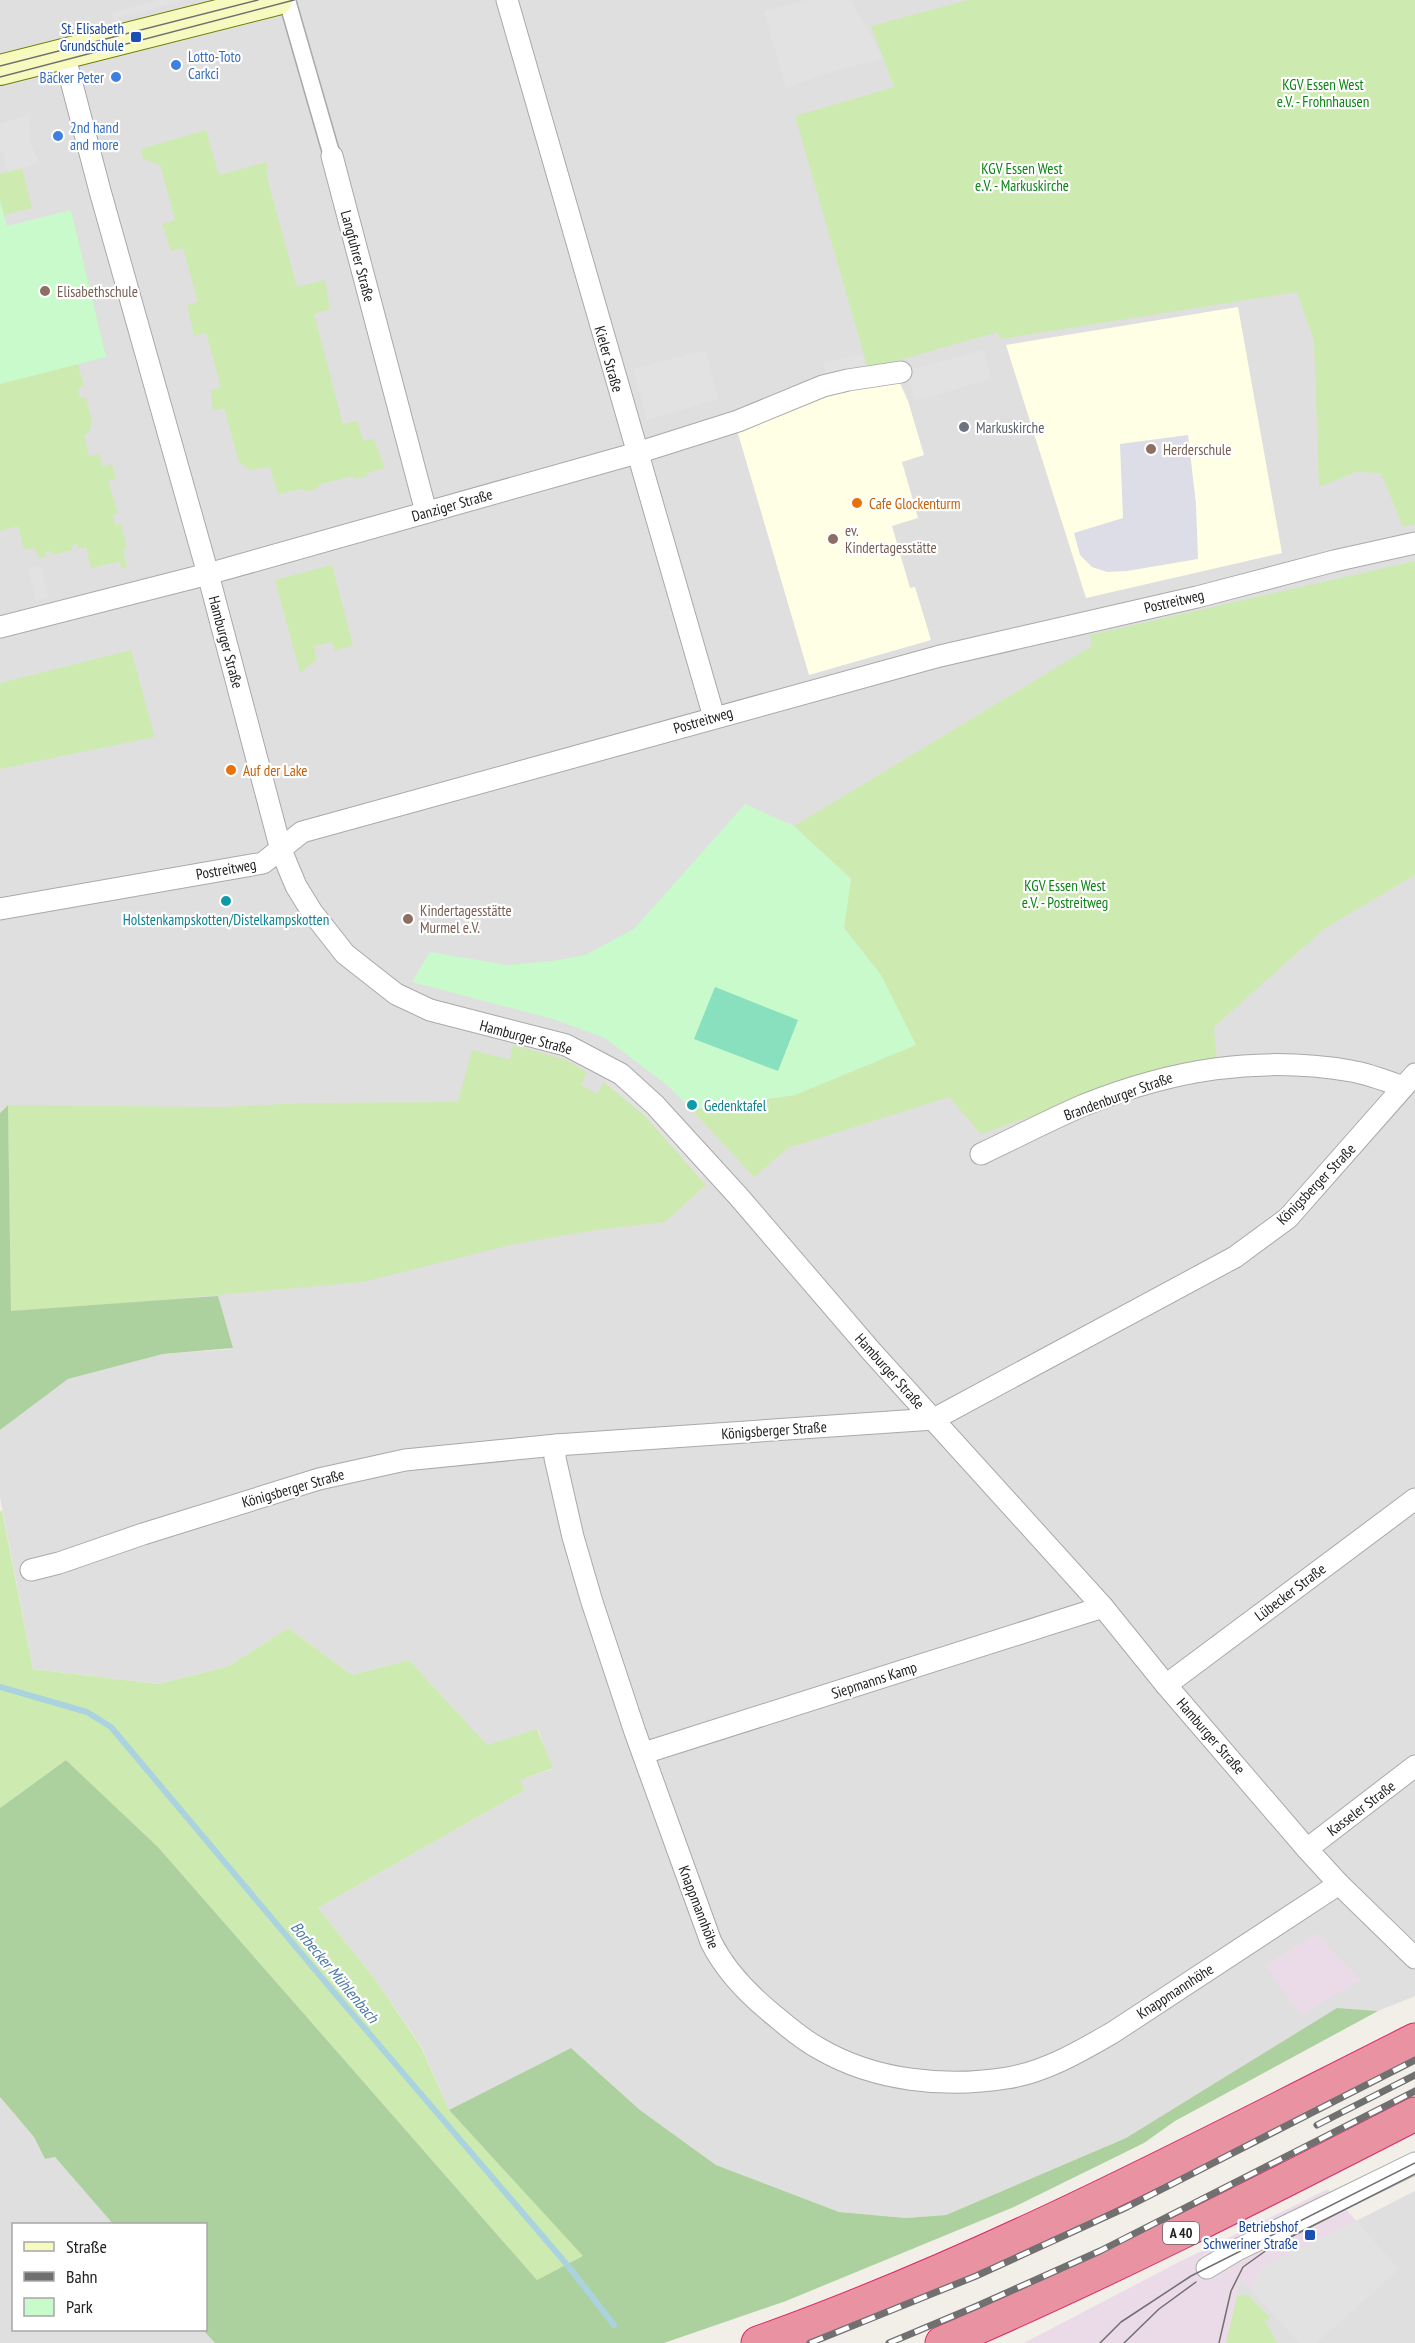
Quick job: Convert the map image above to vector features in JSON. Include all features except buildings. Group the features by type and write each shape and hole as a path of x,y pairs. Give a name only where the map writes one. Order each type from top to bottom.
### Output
{"highway":[{"path":"758,2343 841,2312 1094,2201 1415,2040"},
{"name":"A 40","path":"942,2343 1009,2314 1218,2215 1415,2114"}],"main road":[{"path":"0,70 277,0"}],"street":[{"name":"Langfuhrer Straße","path":"287,0 332,156 426,512"},
{"name":"Kieler Straße","path":"507,0 714,717"},
{"name":"Hamburger Straße","path":"64,54 100,191 208,574 281,850 296,886 312,912 345,954 396,994 430,1010 566,1045 621,1074 672,1122 872,1352 1103,1607 1166,1685 1307,1849 1415,1958"},
{"name":"Danziger Straße","path":"0,627 208,574 637,453 738,421 823,386 901,372"},
{"name":"Postreitweg","path":"0,909 263,863 302,832 714,717 940,656 1197,597 1334,561 1415,543"},
{"name":"Brandenburger Straße","path":"981,1154 1083,1106 1134,1087 1182,1073 1246,1064 1306,1065 1409,1081"},
{"name":"Königsberger Straße","path":"31,1570 357,1469 405,1460 556,1445 934,1419 1235,1257 1288,1218 1409,1081"},
{"name":"Knappmannhöhe","path":"556,1445 555,1458 582,1570 702,1920 721,1963 753,1998 795,2034 822,2050 890,2075 924,2082 1008,2078 1034,2071 1075,2054 1112,2033 1340,1884"},
{"name":"Lübecker Straße","path":"1166,1685 1415,1499"},
{"name":"Siepmanns Kamp","path":"644,1753 1103,1607"},
{"name":"Kasseler Straße","path":"1307,1849 1415,1767"},
{"path":"1207,2268 1236,2250 1415,2163"}],"shaded area":[{"path":"0,0 1415,0 1415,1996 1378,2011 1337,2009 1126,2138 946,2215 906,2218 839,2212 716,2165 640,2110 571,2048 449,2110 421,2046 375,1979 318,1908 525,1790 519,1780 552,1769 538,1729 487,1746 409,1660 352,1675 288,1628 229,1666 158,1684 33,1669 0,1497 0,1430 68,1379 163,1354 232,1349 11,1311 8,1105 0,1113"},
{"path":"157,0 185,0 114,19 112,13"},
{"path":"807,0 851,0 883,58 817,76 786,88 764,11"},
{"path":"29,114 31,121 28,123 32,138 29,139 39,163 8,172 3,152 0,152 0,124"},
{"name":"Herderschule","path":"1238,307 1282,553 1086,598 1006,345"},
{"path":"706,350 718,399 647,420 633,369"},
{"path":"983,350 991,379 915,401 905,371"},
{"path":"861,354 866,370 827,380 823,363"},
{"name":"ev. Kindertagesstätte","path":"898,379 908,401 924,455 902,462 918,518 892,526 910,588 915,587 931,640 809,675 737,430 826,391"},
{"path":"1188,435 1196,504 1198,559 1127,571 1107,572 1092,567 1080,555 1074,533 1123,518 1120,444"},
{"path":"41,566 49,598 36,601 28,569"},
{"path":"612,1069 709,1171 701,1179 644,1115 604,1082"},
{"path":"1316,1933 1360,1980 1301,2015 1266,1966"},
{"path":"0,2097 34,2137 45,2159 55,2157 112,2223 12,2223 12,2331 204,2331 215,2343 0,2343"},
{"path":"1328,2189 1399,2269 1316,2343 1300,2343 1240,2278 1226,2343 1024,2343 1177,2263"},
{"path":"1415,2191 1415,2343 1316,2343 1398,2269 1356,2221"},
{"path":"1356,2221 1399,2269 1316,2343 1300,2343 1250,2288 1262,2267"},
{"path":"1240,2277 1300,2343 1226,2343"}],"green space":[{"name":"KGV Essen West e.V. - Markuskirche","path":"968,0 1415,0 1415,524 1403,527 1381,473 1356,472 1319,487 1314,341 1297,292 1000,339 998,332 868,369 795,116 894,87 871,26"},
{"path":"206,130 219,175 267,162 267,177 297,287 325,280 330,309 314,314 343,424 357,421 363,440 374,439 385,468 367,473 368,476 354,479 353,476 318,485 319,488 305,492 304,489 278,494 270,467 250,470 239,462 224,408 213,411 211,390 221,387 206,333 194,336 187,305 198,302 183,248 171,251 162,224 175,220 160,165 143,159 141,149"},
{"path":"22,168 32,208 4,215 0,201 0,174"},
{"name":"Elisabethschule","path":"0,201 7,226 71,210 106,357 0,384"},
{"path":"71,210 106,357 78,364 84,386 78,388 80,398 86,397 92,422 89,433 84,435 89,456 99,454 103,467 112,464 116,479 108,481 118,513 113,515 115,525 121,524 127,548 123,550 127,566 122,570 120,562 91,568 86,547 78,549 77,544 71,546 72,550 52,555 51,551 46,552 46,557 39,558 34,548 24,550 18,526 0,531 0,384 41,373"},
{"name":"KGV Essen West e.V. - Postreitweg","path":"1415,561 1415,875 1324,929 1214,1027 1217,1059 1098,1093 981,1134 949,1097 788,1148 754,1177 692,1110 795,1095 881,975 844,928 851,879 794,826 1092,646 1090,635"},
{"path":"332,565 353,645 335,651 332,642 314,646 317,659 300,673 275,580"},
{"path":"131,650 155,737 0,769 0,683"},
{"path":"745,804 794,826 851,879 844,928 881,975 916,1045 795,1095 692,1110 667,1085 605,1038 553,1019 412,982 430,952 507,965 553,961 585,955 634,929"},
{"path":"715,987 798,1020 778,1071 694,1039"},
{"path":"513,1045 566,1060 587,1072 581,1085 597,1094 604,1082 644,1115 706,1185 665,1222 590,1231 514,1244 363,1282 73,1308 11,1311 8,1105 222,1107 304,1103 458,1102 472,1050 510,1060"},
{"path":"8,1105 11,1311 218,1296 233,1348 163,1354 68,1379 0,1430 0,1113"},
{"path":"2,1510 33,1669 158,1684 229,1666 288,1628 352,1675 409,1660 487,1745 537,1729 553,1768 520,1780 525,1790 318,1908 375,1979 421,2047 449,2110 584,2256 537,2280 158,1847 66,1760 0,1808 0,1512"},
{"path":"66,1760 158,1847 537,2280 583,2256 449,2110 571,2048 640,2110 716,2165 839,2212 906,2218 946,2215 1126,2138 1337,2008 1378,2011 1175,2121 1144,2143 1014,2207 786,2301 664,2343 215,2343 204,2331 207,2331 207,2223 112,2223 55,2157 45,2159 34,2137 0,2097 0,1808"},
{"path":"1248,2295 1270,2318 1265,2321 1277,2343 1226,2343 1237,2296"}],"waterway":[{"name":"Borbecker Mühlenbach","path":"0,1687 87,1712 111,1727 569,2267 614,2325"}],"tram line":[{"path":"0,66 258,0"},
{"path":"0,77 294,0"},
{"path":"1100,2343 1121,2322 1191,2276 1415,2163"},
{"path":"1219,2343 1231,2291 1243,2267 1271,2247 1415,2174"},
{"path":"1124,2343 1159,2309 1196,2282"}],"railway":[{"path":"810,2343 976,2276 1127,2207 1415,2060"},
{"path":"1317,2125 1415,2075"},
{"path":"889,2343 1100,2251 1415,2091"}],"place":[{"name":"St. Elisabeth Grundschule","path":"136,37"},
{"name":"Lotto-Toto Carkci","path":"176,65"},
{"name":"Bäcker Peter","path":"116,77"},
{"name":"2nd hand and more","path":"58,136"},
{"name":"Elisabethschule","path":"45,291"},
{"name":"Markuskirche","path":"964,427"},
{"name":"Herderschule","path":"1151,449"},
{"name":"Cafe Glockenturm","path":"857,503"},
{"name":"ev. Kindertagesstätte","path":"833,539"},
{"name":"Auf der Lake","path":"231,770"},
{"name":"Holstenkampskotten/Distelkampskotten","path":"226,901"},
{"name":"Kindertagesstätte Murmel e.V.","path":"408,919"},
{"name":"Gedenktafel","path":"692,1105"},
{"name":"Betriebshof Schweriner Straße","path":"1310,2235"}],"park label":[{"name":"KGV Essen West e.V. - Frohnhausen","path":"1323,92"}]}
